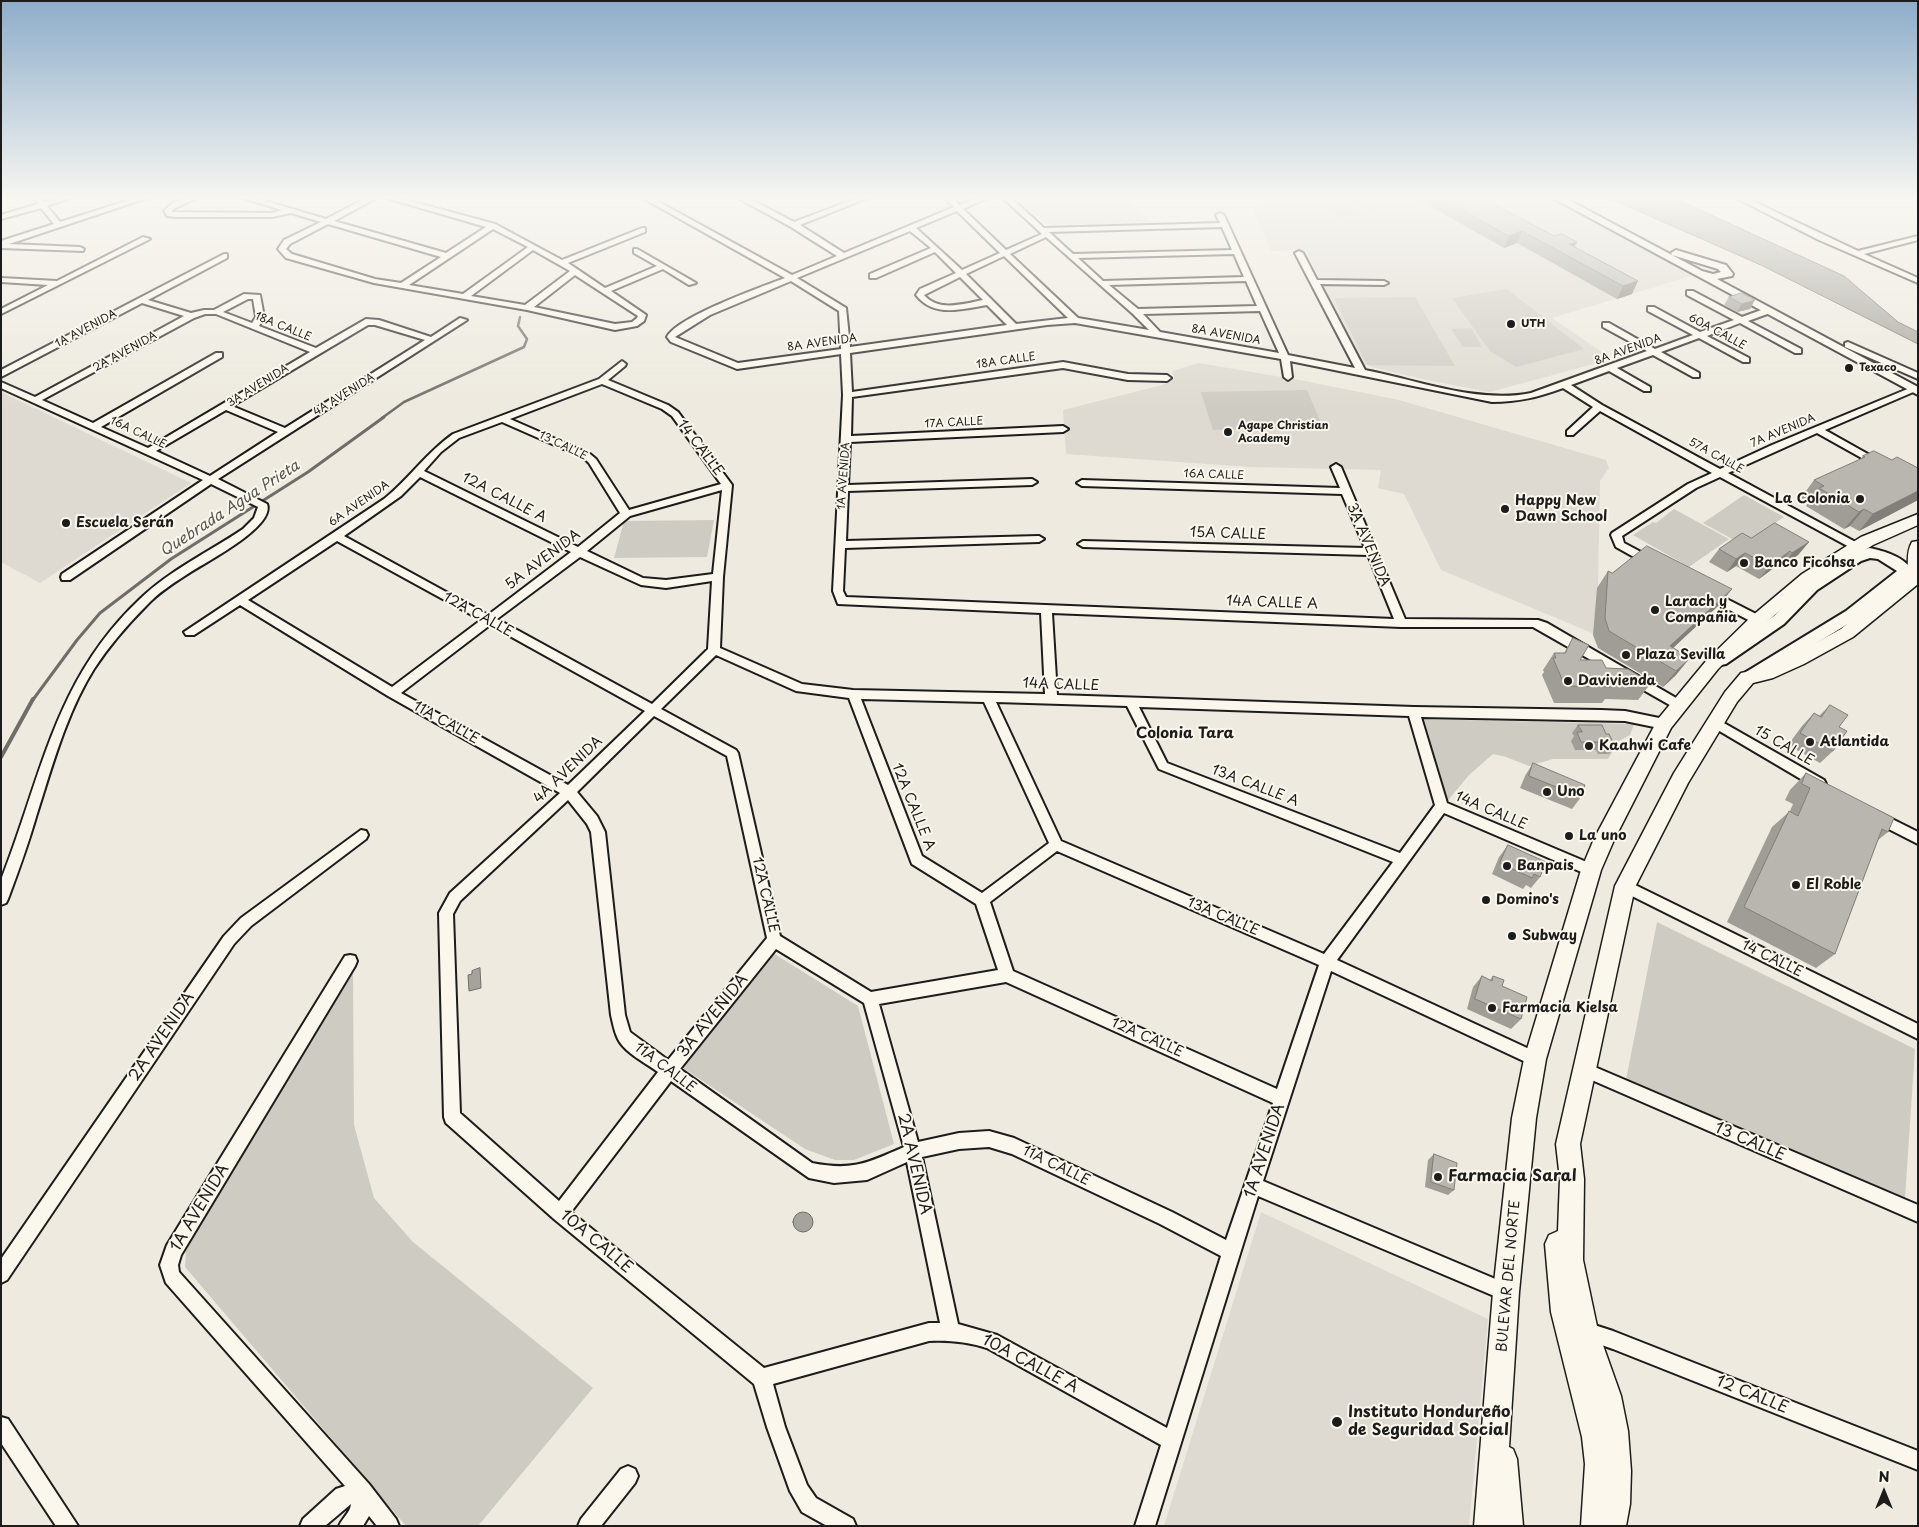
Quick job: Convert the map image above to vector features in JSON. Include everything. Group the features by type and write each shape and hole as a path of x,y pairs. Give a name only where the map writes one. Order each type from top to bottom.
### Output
{"highway":[{"name":"BULEVAR DEL NORTE","path":"1489,1526 1506,1292 1524,1118 1535,1060 1591,870 1608,832 1664,724 1712,665 1758,620 1808,578 1857,547 1918,519"},
{"path":"1596,1526 1599,1464 1596,1437 1564,1312 1559,1272 1559,1180 1625,886 1681,778 1731,697 1747,678 1767,673 1798,660 1847,633 1868,617 1912,579 1916,570 1915,552 1918,546"},
{"path":"1508,1526 1503,1458 1507,1372 1531,1123 1538,1082 1608,832"},
{"path":"1568,1144 1572,1178 1570,1260 1585,1331 1607,1396 1614,1431 1617,1472 1615,1504 1611,1526"}],"main road":[{"path":"1689,268 1852,357 1870,361 1917,388"},
{"path":"1693,268 1703,274 1720,276"},
{"path":"1705,268 1848,345 1917,388"},
{"path":"1712,665 1735,652 1779,620 1812,587 1856,558 1869,553 1882,555 1906,571 1803,647 1747,678"}],"street":[{"path":"1,312 87,268"},
{"name":"1A AVENIDA","path":"1,374 201,268"},
{"path":"331,268 374,281 526,308 615,327 634,324 641,319 642,315 569,268"},
{"path":"402,286 429,268"},
{"path":"464,297 504,268"},
{"path":"604,291 657,268"},
{"path":"666,268 692,283"},
{"path":"774,268 790,277 811,268"},
{"path":"873,276 891,268"},
{"path":"955,268 1013,326"},
{"path":"974,268 922,291 920,295 930,303 944,309 988,302"},
{"path":"1019,268 1075,320"},
{"path":"1085,268 1136,312 1157,334"},
{"path":"1244,268 1285,357 1288,377"},
{"path":"1307,268 1362,372"},
{"path":"1894,268 1918,281"},
{"path":"526,308 574,272"},
{"name":"8A AVENIDA","path":"790,277 707,313 673,333 672,337 674,340 698,351 737,366 1013,326 1075,320 1285,357 1462,394 1492,399 1516,399 1534,396 1768,311"},
{"name":"1A AVENIDA","path":"790,277 842,308 847,350 848,395 838,591 842,601"},
{"path":"1101,283 1248,279"},
{"path":"1,280 58,283"},
{"path":"1314,282 1384,283"},
{"path":"1690,293 1798,351"},
{"path":"216,312 247,296 257,297 260,317 254,327"},
{"path":"141,300 191,316"},
{"path":"1136,312 1261,308"},
{"name":"60A CALLE","path":"1652,309 1746,360"},
{"name":"2A AVENIDA","path":"36,400 191,316 204,312 216,312"},
{"name":"18A CALLE","path":"216,312 315,351"},
{"name":"4A AVENIDA","path":"66,577 225,470 463,320"},
{"name":"3A AVENIDA","path":"148,452 315,351 369,321 432,340"},
{"path":"1606,325 1696,375"},
{"path":"1848,345 1918,376"},
{"path":"94,427 219,355"},
{"name":"6A AVENIDA","path":"190,632 389,500 420,473 443,444 456,436 602,381 622,364"},
{"name":"18A CALLE","path":"848,395 1063,365 1128,377 1167,378"},
{"path":"1612,368 1647,389"},
{"name":"14 CALLE","path":"602,381 665,407 674,414 727,485 718,576 714,650"},
{"name":"57A CALLE","path":"1564,384 1599,407 1857,547"},
{"name":"16A CALLE","path":"1,385 248,497 263,506 260,517 247,531 168,582 144,600 106,642 90,664 56,733 14,868 1,899"},
{"name":"7A AVENIDA","path":"1663,569 1620,545 1616,535 1692,486 1917,388"},
{"path":"225,406 286,432"},
{"path":"1570,433 1599,407"},
{"name":"13 CALLE","path":"504,419 587,456 593,461 626,514"},
{"name":"17A CALLE","path":"847,439 1063,429"},
{"path":"1819,430 1892,472"},
{"name":"3A AVENIDA","path":"1336,467 1401,623"},
{"name":"12A CALLE A","path":"420,473 578,552 641,581 666,584 718,576"},
{"path":"843,488 1032,482"},
{"name":"16A CALLE","path":"1082,483 1346,492"},
{"name":"5A AVENIDA","path":"392,692 488,621 626,514 727,485"},
{"name":"12A CALLE","path":"336,536 652,711 732,753 774,940 870,999"},
{"path":"840,546 1039,539"},
{"name":"15A CALLE","path":"1083,544 1371,552"},
{"path":"1698,588 1758,620"},
{"name":"11A CALLE","path":"240,600 392,692 569,792 592,820 598,832 618,1015 624,1036 668,1072 809,1170 834,1175 867,1172 913,1151 959,1141 989,1139 1014,1146 1166,1218 1231,1252"},
{"name":"14A CALLE A","path":"842,601 1401,623 1534,623 1543,626 1679,705"},
{"path":"1046,610 1051,699"},
{"name":"4A AVENIDA","path":"446,913 455,897 569,792 714,650"},
{"name":"14A CALLE","path":"714,650 800,688 853,694 1414,712 1625,716 1664,724"},
{"name":"12A CALLE A","path":"853,694 917,860 982,900"},
{"path":"870,999 1007,975 982,900 1056,845 988,698"},
{"name":"13A CALLE A","path":"1131,703 1163,766 1402,860"},
{"name":"14A CALLE","path":"1414,712 1442,806 1591,870"},
{"name":"15 CALLE","path":"1715,723 1832,791"},
{"name":"1A AVENIDA","path":"1145,1526 1231,1252 1327,962 1442,806"},
{"path":"1866,810 1918,839"},
{"name":"2A AVENIDA","path":"1,1274 229,940 246,922 361,836"},
{"name":"13A CALLE","path":"1056,845 1327,962 1535,1060"},
{"name":"14 CALLE","path":"1625,886 1918,1032"},
{"name":"10A CALLE","path":"446,913 452,1117 560,1213 762,1378"},
{"name":"3A AVENIDA","path":"560,1213 668,1072 774,940"},
{"name":"1A AVENIDA","path":"350,961 173,1251 169,1265 172,1277 362,1491 389,1526"},
{"name":"12A CALLE","path":"1007,975 1282,1099"},
{"name":"2A AVENIDA","path":"870,999 913,1151 950,1330"},
{"name":"13 CALLE","path":"1583,1069 1918,1214"},
{"path":"1254,1186 1506,1292"},
{"name":"10A CALLE A","path":"762,1378 929,1332 950,1330 971,1334 991,1341 1172,1441"},
{"name":"12 CALLE","path":"1585,1331 1613,1340 1918,1461"},
{"path":"762,1378 776,1427 800,1491 809,1505 846,1526"},
{"path":"1,1426 68,1526"},
{"path":"588,1526 628,1476"},
{"path":"310,1526 344,1496 362,1491 359,1516 348,1526"}],"shaded area":[{"path":"1314,268 1682,268 1695,275 1552,318 1612,359 1490,392 1427,380 1361,363"},
{"path":"1767,268 1827,268 1844,276 1898,322 1918,332 1918,344"},
{"name":"UTH","path":"1507,289 1584,349 1516,367 1490,351 1452,298"},
{"path":"1415,297 1455,366 1367,365 1334,298"},
{"path":"1471,328 1482,347 1463,347 1451,329"},
{"path":"1199,363 1305,381 1399,400 1606,460 1609,468 1600,481 1597,635 1441,570 1404,494 1378,488 1381,470 1250,467 1066,454 1063,410 1162,385 1174,379 1172,371"},
{"path":"1307,390 1323,428 1213,430 1201,392"},
{"name":"Escuela Serán","path":"1,392 191,483 40,583 1,562"},
{"path":"1744,495 1784,517 1743,545 1703,523"},
{"path":"1674,509 1729,539 1689,567 1633,535 1653,522 1656,523"},
{"path":"714,520 707,557 614,558 624,521"},
{"path":"1422,719 1634,724 1630,735 1619,741 1608,759 1553,759 1529,766 1493,754 1469,775 1445,804"},
{"path":"1657,922 1915,1049 1904,1213 1624,1090"},
{"path":"773,953 858,1006 894,1144 854,1160 835,1160 805,1149 683,1068"},
{"path":"480,968 481,988 469,991 468,975"},
{"path":"353,973 354,1125 374,1198 413,1242 593,1388 478,1526 406,1526 185,1267 186,1251 196,1233"},
{"path":"803,1212 810,1215 813,1222 810,1229 803,1232 796,1229 793,1222 796,1215"},
{"name":"Instituto Hondureño de Seguridad Social","path":"1261,1212 1488,1319 1469,1526 1164,1526"}],"building":[{"path":"1590,268 1614,268 1638,281 1623,286"},
{"path":"1742,293 1755,300 1742,304 1729,297"},
{"path":"1874,451 1892,460 1897,457 1918,468 1918,491 1873,514 1864,509 1859,512 1819,488 1824,486 1814,480 1865,457 1863,456"},
{"path":"1775,523 1809,542 1792,553 1790,551 1770,566 1745,553 1736,559 1719,549 1742,533 1751,538"},
{"name":"Larach y Compañia","path":"1647,546 1732,589 1670,646 1690,658 1676,671 1609,631 1605,618 1608,571 1612,573"},
{"path":"1573,638 1589,645 1580,660 1602,660 1606,668 1628,669 1651,683 1612,682 1615,687 1565,686 1553,658 1556,658 1554,653 1565,653"},
{"path":"1830,705 1848,715 1839,727 1847,731 1833,751 1800,733 1814,713 1821,717"},
{"path":"1578,725 1602,725 1615,746 1604,746 1602,742 1581,742 1577,732 1582,732"},
{"path":"1533,763 1585,785 1581,797 1529,776"},
{"name":"El Roble","path":"1806,773 1894,818 1888,832 1882,829 1835,954 1744,907 1789,811 1798,816 1810,788 1802,784"},
{"path":"1508,845 1546,862 1540,877 1534,874 1532,878 1500,863"},
{"path":"1482,976 1492,981 1493,976 1504,980 1502,986 1527,997 1521,1019 1475,999"},
{"path":"1434,1154 1457,1163 1454,1190 1431,1182"}],"waterway":[{"name":"Quebrada Agua Prieta","path":"382,418 404,402 524,347 527,339 518,326 520,317"},
{"name":"Quebrada Agua Prieta","path":"32,701 77,640 100,613 171,559 308,472 384,417"},
{"name":"Quebrada Agua Prieta","path":"1,757 33,699"}],"place":[{"name":"UTH","path":"1511,324"},
{"name":"Texaco","path":"1849,368"},
{"name":"Agape Christian Academy","path":"1228,432"},
{"name":"La Colonia","path":"1860,499"},
{"name":"Happy New Dawn School","path":"1505,509"},
{"name":"Escuela Serán","path":"66,523"},
{"name":"Banco Ficohsa","path":"1744,563"},
{"name":"Larach y Compañia","path":"1655,610"},
{"name":"Plaza Sevilla","path":"1626,655"},
{"name":"Davivienda","path":"1568,681"},
{"name":"Atlantida","path":"1810,742"},
{"name":"Kaahwi Cafe","path":"1589,746"},
{"name":"Uno","path":"1547,792"},
{"name":"La uno","path":"1569,836"},
{"name":"Banpais","path":"1507,866"},
{"name":"El Roble","path":"1796,885"},
{"name":"Domino's","path":"1486,900"},
{"name":"Subway","path":"1512,936"},
{"name":"Farmacia Kielsa","path":"1492,1008"},
{"name":"Farmacia Saral","path":"1438,1177"},
{"name":"Instituto Hondureño de Seguridad Social","path":"1337,1422"}],"district":[{"name":"Colonia Tara","path":"1185,734"}]}
